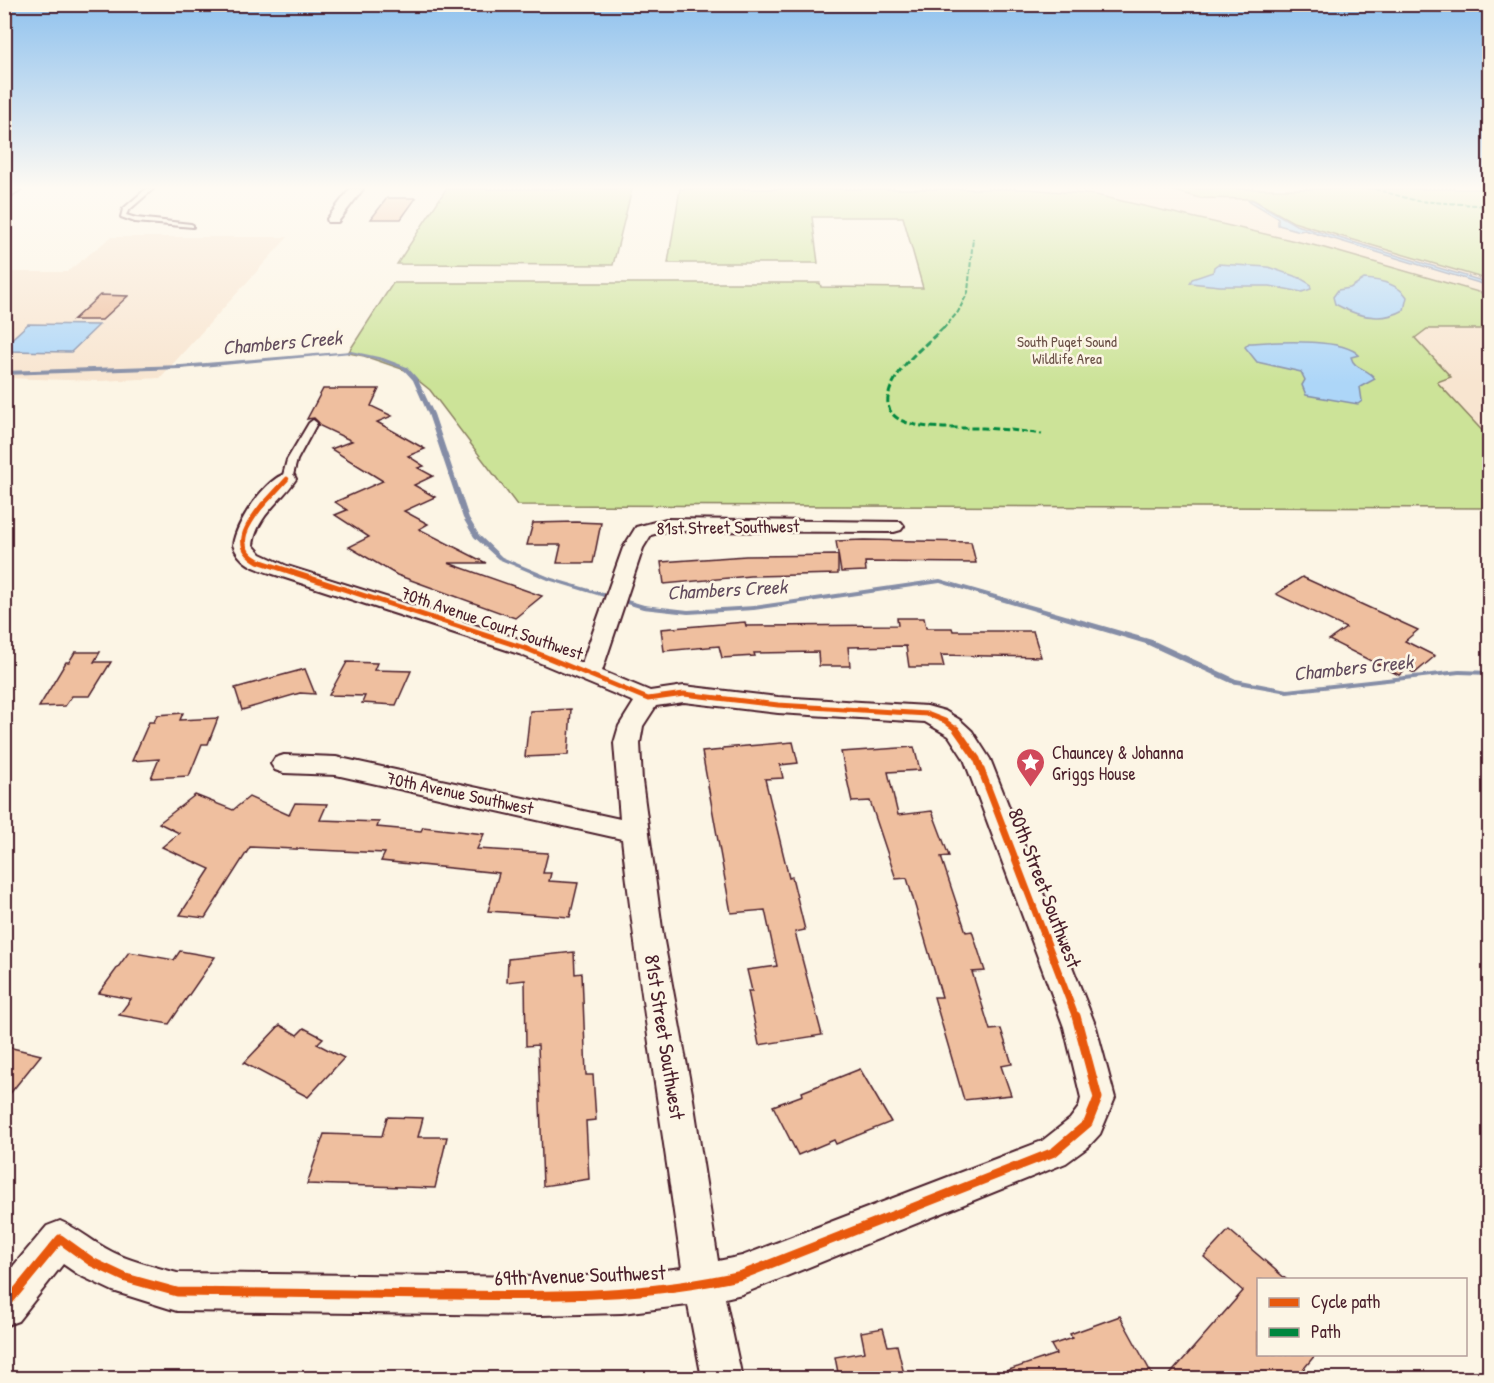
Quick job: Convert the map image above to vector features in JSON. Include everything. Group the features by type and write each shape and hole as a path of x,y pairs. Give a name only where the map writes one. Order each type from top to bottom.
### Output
{"street":[{"name":"70th Avenue Court Southwest","path":"287,479 268,497 246,530 243,545 247,554 258,561 516,645 648,699"},
{"name":"81st Street Southwest","path":"590,674 638,538 643,531 686,524 894,526"},
{"name":"80th Street Southwest","path":"648,699 684,694 778,705 927,714 957,727 966,738 977,759 1080,1027 1098,1098"},
{"name":"81st Street Southwest","path":"648,699 631,726 627,743 634,832 648,936 675,1093 703,1284 722,1378"},
{"name":"70th Avenue Southwest","path":"284,764 336,766 634,832"},
{"name":"69th Avenue Southwest","path":"4,1307 60,1239 92,1262 126,1278 177,1292 553,1296 622,1294 703,1284 742,1275 1054,1152 1082,1132 1096,1111 1098,1098"}],"lane":[{"path":"287,479 292,460 313,423"}],"shaded area":[{"path":"90,254 273,254 160,378 100,381 5,378 5,272 67,272"},
{"path":"1344,254 1400,254 1489,280 1489,295"},
{"path":"1427,329 1489,329 1489,438 1436,381 1450,377 1415,338"}],"green space":[{"path":"404,254 616,254 613,265 397,264"},
{"name":"South Puget Sound Wildlife Area","path":"670,254 817,254 818,263 668,263"},
{"name":"South Puget Sound Wildlife Area","path":"913,254 1344,254 1489,295 1489,329 1427,329 1415,338 1451,377 1437,382 1489,438 1489,508 517,505 430,390 405,370 348,353 393,283 820,283 821,287 923,288"},
{"path":"1400,254 1489,254 1489,280"}],"water":[{"path":"1382,254 1391,254 1489,283 1489,286"},
{"path":"1218,264 1268,267 1300,278 1310,284 1311,289 1302,292 1270,286 1220,286 1190,283 1192,279 1213,272 1214,267"},
{"path":"1364,279 1382,282 1399,289 1407,297 1404,310 1378,317 1360,315 1335,304 1333,297 1338,290 1350,288"},
{"path":"28,324 99,325 71,352 5,351 5,345"},
{"path":"1307,342 1338,345 1351,349 1359,355 1351,357 1355,364 1375,379 1360,387 1362,401 1358,404 1306,395 1302,385 1305,380 1301,372 1257,362 1245,347 1249,343"}],"building":[{"path":"100,295 128,296 102,320 73,320"},
{"path":"323,389 379,389 371,406 392,416 377,422 425,449 408,456 424,466 418,468 433,476 414,485 435,497 404,511 428,524 419,529 486,563 448,563 542,596 515,618 397,575 349,547 369,537 335,515 347,510 335,502 383,481 331,449 352,441 318,425 319,423 314,418 307,419"},
{"path":"533,523 601,523 593,563 557,563 561,545 527,545"},
{"path":"836,541 971,542 976,563 865,562 866,571 841,572"},
{"path":"838,555 838,574 750,576 664,584 661,562 746,556"},
{"path":"1302,577 1418,630 1405,641 1435,656 1415,673 1406,669 1399,675 1329,640 1346,628 1276,594"},
{"path":"897,618 924,618 926,628 952,628 953,631 1033,631 1041,657 941,655 944,667 909,667 906,646 848,647 850,666 819,666 818,652 754,653 755,656 722,658 719,646 664,651 661,629 745,622 746,626 898,625"},
{"path":"75,652 100,652 94,662 111,662 90,696 72,696 65,706 39,707 66,662 69,662"},
{"path":"347,662 377,663 374,670 411,671 396,705 362,703 365,696 329,695"},
{"path":"305,669 315,694 300,693 242,710 235,688"},
{"path":"571,709 568,755 525,757 530,711"},
{"path":"183,713 180,720 218,718 208,744 202,744 189,776 151,778 159,759 132,761 149,722 154,722 157,715"},
{"path":"793,742 798,763 780,765 783,778 765,779 789,878 792,877 805,930 795,932 822,1035 759,1045 748,991 752,991 747,970 777,966 765,910 731,913 702,752"},
{"path":"914,747 920,770 888,772 898,815 932,811 949,856 941,857 966,932 972,931 985,971 972,972 990,1030 1001,1029 1012,1064 1001,1066 1011,1095 964,1100 934,997 942,997 907,878 896,879 870,801 852,802 841,752"},
{"path":"195,795 233,810 249,797 289,815 295,803 327,804 320,820 379,822 377,827 421,831 423,827 484,834 477,849 548,853 543,873 551,873 549,881 578,883 570,917 488,911 499,873 381,861 385,853 250,847 205,918 180,915 210,869 162,847 179,833 159,823"},
{"path":"180,951 215,957 169,1024 119,1015 131,999 99,993 129,952 174,960"},
{"path":"574,952 575,974 582,973 586,1075 593,1075 596,1120 586,1121 589,1179 543,1186 538,1045 526,1046 525,980 507,982 508,959"},
{"path":"280,1025 297,1035 304,1028 323,1038 317,1044 344,1058 308,1097 244,1063"},
{"path":"4,1046 41,1055 4,1101"},
{"path":"860,1069 891,1122 836,1144 834,1140 798,1155 773,1106"},
{"path":"387,1117 423,1118 418,1137 447,1137 435,1188 307,1184 324,1134 382,1136"},
{"path":"1229,1230 1285,1278 1257,1278 1257,1356 1314,1356 1296,1378 1167,1378 1243,1291 1204,1257"},
{"path":"1120,1316 1154,1378 995,1378 994,1375 1056,1354 1051,1345 1072,1338 1070,1334"},
{"path":"883,1328 888,1346 897,1345 905,1378 839,1378 835,1357 865,1352 861,1332"}],"waterway":[{"name":"Chambers Creek","path":"4,373 181,367 351,352 381,359 405,368 415,379 431,414 466,518 476,536 500,558 550,579 643,607 688,612 754,608 940,581 1149,642 1234,681 1287,691 1459,672 1490,673"}],"marked path":[{"path":"971,254 970,285 958,312 902,369 890,392 888,407 894,417 906,423 921,426 990,428 1042,434"}],"cycle path":[{"path":"4,1307 60,1239 92,1262 126,1278 177,1292 541,1296 622,1294 703,1284 742,1275 1054,1152 1082,1130 1096,1107 1098,1098 1080,1027 977,759 963,736 952,725 927,714 778,705 684,694 648,699 527,649 280,570 253,559 246,553 243,545 244,535 256,513 287,479"}],"place":[{"name":"Chauncey & Johanna Griggs House","path":"1031,788"}]}
